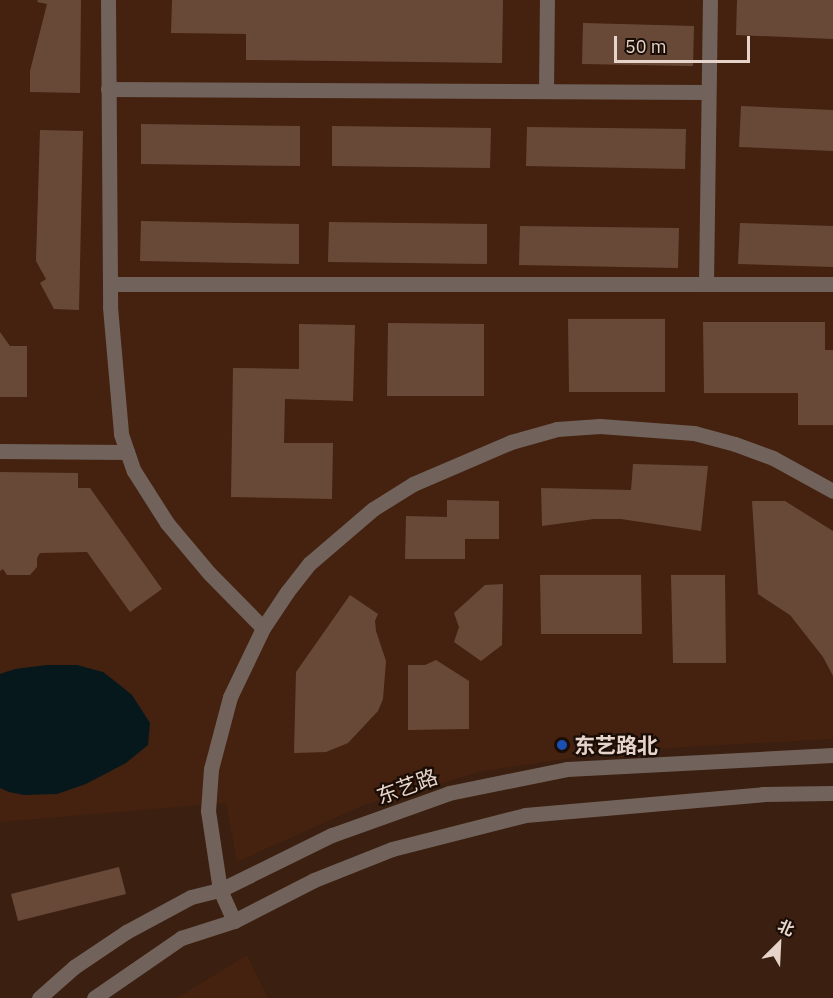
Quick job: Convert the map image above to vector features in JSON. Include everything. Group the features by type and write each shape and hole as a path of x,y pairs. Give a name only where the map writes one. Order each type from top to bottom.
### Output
{"street":[{"path":"108,0 110,284 121,434 134,471 167,524 208,573 263,628"},
{"path":"546,91 547,0"},
{"path":"706,284 710,0"},
{"path":"108,89 707,92"},
{"path":"110,284 833,284"},
{"path":"234,921 220,890 208,811 211,769 230,697 263,628 286,592 310,563 373,509 413,484 462,461 511,442 558,429 600,426 694,433 735,444 773,458 833,491"},
{"path":"0,450 127,452"},
{"name":"东艺路","path":"39,998 74,967 126,932 191,897 220,890 332,835 459,790 567,769 833,755"},
{"path":"94,998 181,938 234,921 314,880 392,849 525,815 763,794 833,793"}],"shaded area":[{"path":"0,0 833,0 833,739 617,751 484,771 364,805 237,862 226,803 0,822"},
{"path":"47,665 77,665 103,672 116,682 132,695 150,723 148,745 126,763 86,784 57,794 24,795 9,792 0,788 0,674 15,669"},
{"path":"247,955 268,998 177,998 224,969"}],"building":[{"path":"38,0 81,0 80,93 30,92 30,71 47,4 37,2"},
{"path":"172,0 503,0 502,63 246,60 246,34 171,33"},
{"path":"737,0 833,0 833,39 736,35"},
{"path":"583,23 694,26 693,66 582,64"},
{"path":"741,106 833,110 833,151 739,147"},
{"path":"141,124 300,126 300,166 141,164"},
{"path":"332,126 491,128 490,168 332,166"},
{"path":"527,127 686,129 685,169 526,166"},
{"path":"40,130 83,131 79,310 54,309 40,283 46,279 36,261"},
{"path":"141,221 299,224 299,264 140,261"},
{"path":"329,222 487,224 487,264 328,262"},
{"path":"740,223 833,226 833,267 738,264"},
{"path":"520,226 679,228 678,268 519,265"},
{"path":"568,319 665,319 665,392 569,392"},
{"path":"703,322 825,322 825,350 833,350 833,425 798,425 798,393 704,393"},
{"path":"388,323 484,324 484,396 387,396"},
{"path":"299,324 355,325 353,401 285,399 284,443 333,443 332,499 231,497 233,368 299,369"},
{"path":"0,332 10,346 27,346 27,397 0,397"},
{"path":"633,464 708,466 701,531 621,519 594,519 542,526 541,488 631,490"},
{"path":"0,472 78,473 78,488 90,488 162,589 130,612 87,552 40,553 37,558 37,567 30,575 7,575 3,569 0,571"},
{"path":"447,500 499,501 499,539 465,539 465,559 405,559 406,516 447,517"},
{"path":"752,501 785,501 833,531 833,676 823,657 790,615 758,594"},
{"path":"540,575 641,575 642,634 541,634"},
{"path":"671,575 725,575 726,663 673,663"},
{"path":"503,584 502,645 481,661 454,642 459,627 454,613 485,585"},
{"path":"350,595 378,614 375,621 376,631 386,661 383,699 378,711 348,743 326,752 294,753 296,672"},
{"path":"436,660 469,681 469,729 408,730 408,665 425,665"},
{"path":"119,867 126,894 18,921 11,894"}],"place":[{"name":"东艺路北","path":"562,745"}]}
